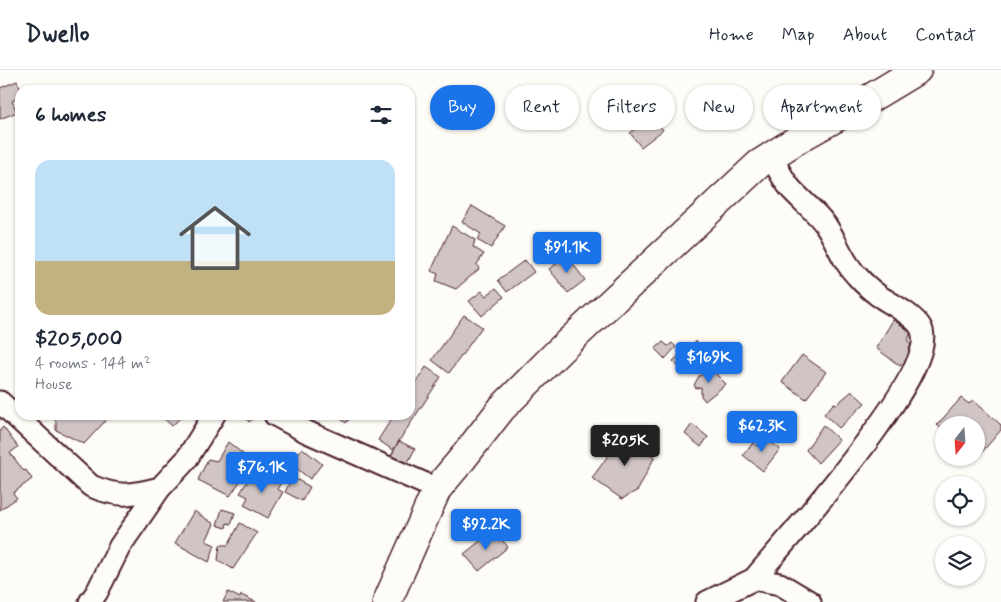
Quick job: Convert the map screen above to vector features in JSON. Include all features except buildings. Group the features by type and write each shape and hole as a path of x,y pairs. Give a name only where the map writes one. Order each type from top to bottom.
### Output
{"main road":[{"path":"387,602 437,489 502,408 727,192 759,164 803,136 917,70"}],"street":[{"path":"707,602 754,579 845,470 882,421 902,390 915,366 924,336 921,326 909,315 877,294 845,262 833,236 824,223 790,188 771,156"},
{"path":"0,402 15,416"},
{"path":"20,420 91,486 105,492 124,495 138,494 160,488"},
{"path":"90,602 120,546 160,488 186,460 211,420"},
{"path":"284,420 307,432 437,489"},
{"path":"754,579 780,584 810,602"}]}
